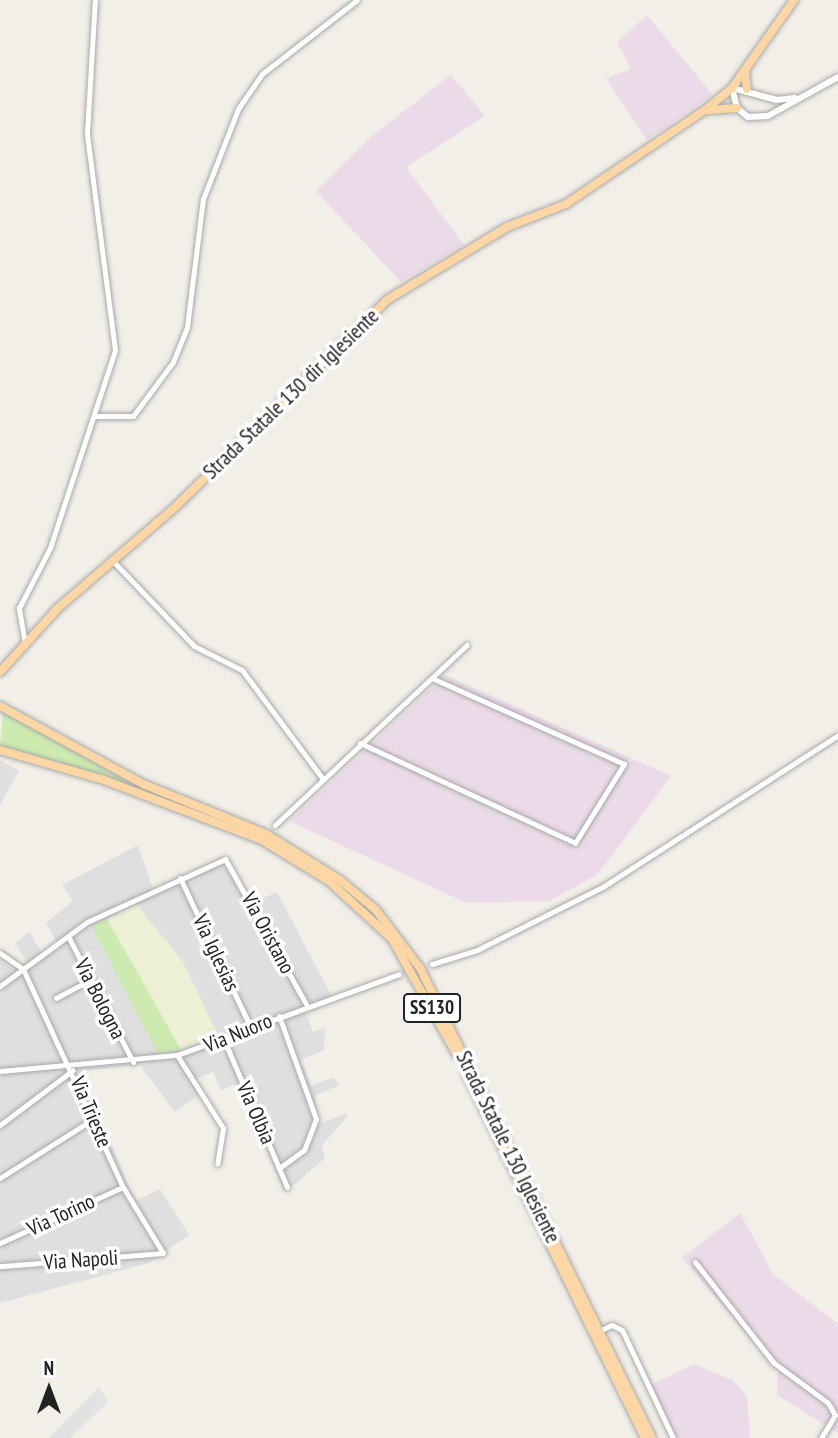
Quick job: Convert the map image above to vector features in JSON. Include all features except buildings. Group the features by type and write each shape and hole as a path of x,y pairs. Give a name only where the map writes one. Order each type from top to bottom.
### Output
{"main road":[{"name":"Strada Statale 130 dir Iglesiente","path":"0,680 2,669 25,643 111,559 172,510 387,300 507,227 566,204 705,110 732,89 794,0"},
{"path":"745,71 747,89"},
{"path":"705,110 737,108"},
{"name":"Strada Statale 130 Iglesiente","path":"0,706 143,784 265,834 341,880 376,910 420,968 652,1438"},
{"name":"Strada Statale 130 Iglesiente","path":"0,750 261,840 347,895 392,939 455,1051 645,1438"},
{"path":"0,755 18,755"}],"street":[{"path":"25,643 19,608 50,548 115,351 87,133 95,0"},
{"path":"94,416 133,416 173,362 187,327 203,200 238,109 262,74 357,0"},
{"path":"795,98 759,97 747,89 732,89 737,108 748,117 768,116 795,98 838,77"},
{"path":"111,559 194,646 242,670 323,779"},
{"path":"275,825 467,645"},
{"path":"360,743 575,843 624,764 432,678"},
{"path":"432,964 477,950 604,886 838,735"},
{"name":"Via Oristano","path":"180,878 220,859 229,861 306,1004"},
{"path":"0,986 68,936 180,878"},
{"name":"Via Iglesias","path":"180,878 251,1028"},
{"name":"Via Bologna","path":"68,936 133,1062"},
{"path":"0,953 23,969"},
{"name":"Via Trieste","path":"23,969 72,1068 123,1187 163,1253"},
{"name":"Via Nuoro","path":"0,1071 72,1068 177,1055 224,1040 306,1004 399,974"},
{"path":"56,998 90,980"},
{"path":"279,1016 316,1119 304,1150 279,1167"},
{"name":"Via Olbia","path":"224,1040 287,1187"},
{"path":"177,1055 223,1128 217,1164"},
{"path":"0,1125 72,1068"},
{"path":"0,1178 93,1119"},
{"name":"Via Torino","path":"0,1243 123,1187"},
{"name":"Via Napoli","path":"0,1266 163,1253"},
{"path":"695,1262 774,1363 828,1403 835,1415 821,1438"},
{"path":"599,1331 612,1325 622,1330 673,1438"}],"shaded area":[{"path":"647,15 713,95 647,140 606,78 631,69 617,42"},
{"path":"451,75 485,116 406,167 464,245 401,282 316,191 373,135"},
{"path":"445,675 671,776 598,874 550,901 467,903 289,821"},
{"path":"0,760 19,771 0,805"},
{"path":"138,845 155,895 222,863 248,905 277,892 333,999 305,1010 313,1032 325,1028 324,1050 301,1060 311,1086 334,1077 340,1085 315,1095 319,1124 347,1113 346,1119 322,1145 325,1158 285,1193 239,1083 221,1090 213,1072 195,1079 204,1092 175,1112 140,1065 81,1071 135,1201 160,1189 189,1235 149,1263 0,1303 0,959 20,975 30,968 15,943 30,931 43,957 60,948 46,923 73,901 62,885"},
{"path":"740,1213 773,1274 838,1324 838,1433 777,1395 778,1371 682,1258"},
{"path":"694,1364 732,1380 747,1396 750,1438 673,1438 651,1385"},
{"path":"99,1387 108,1402 70,1438 49,1438"}],"green space":[{"path":"3,710 136,784 138,788 0,746"},
{"path":"136,904 183,962 219,1037 181,1050 107,919"},
{"path":"107,919 181,1050 158,1054 91,925"}]}
